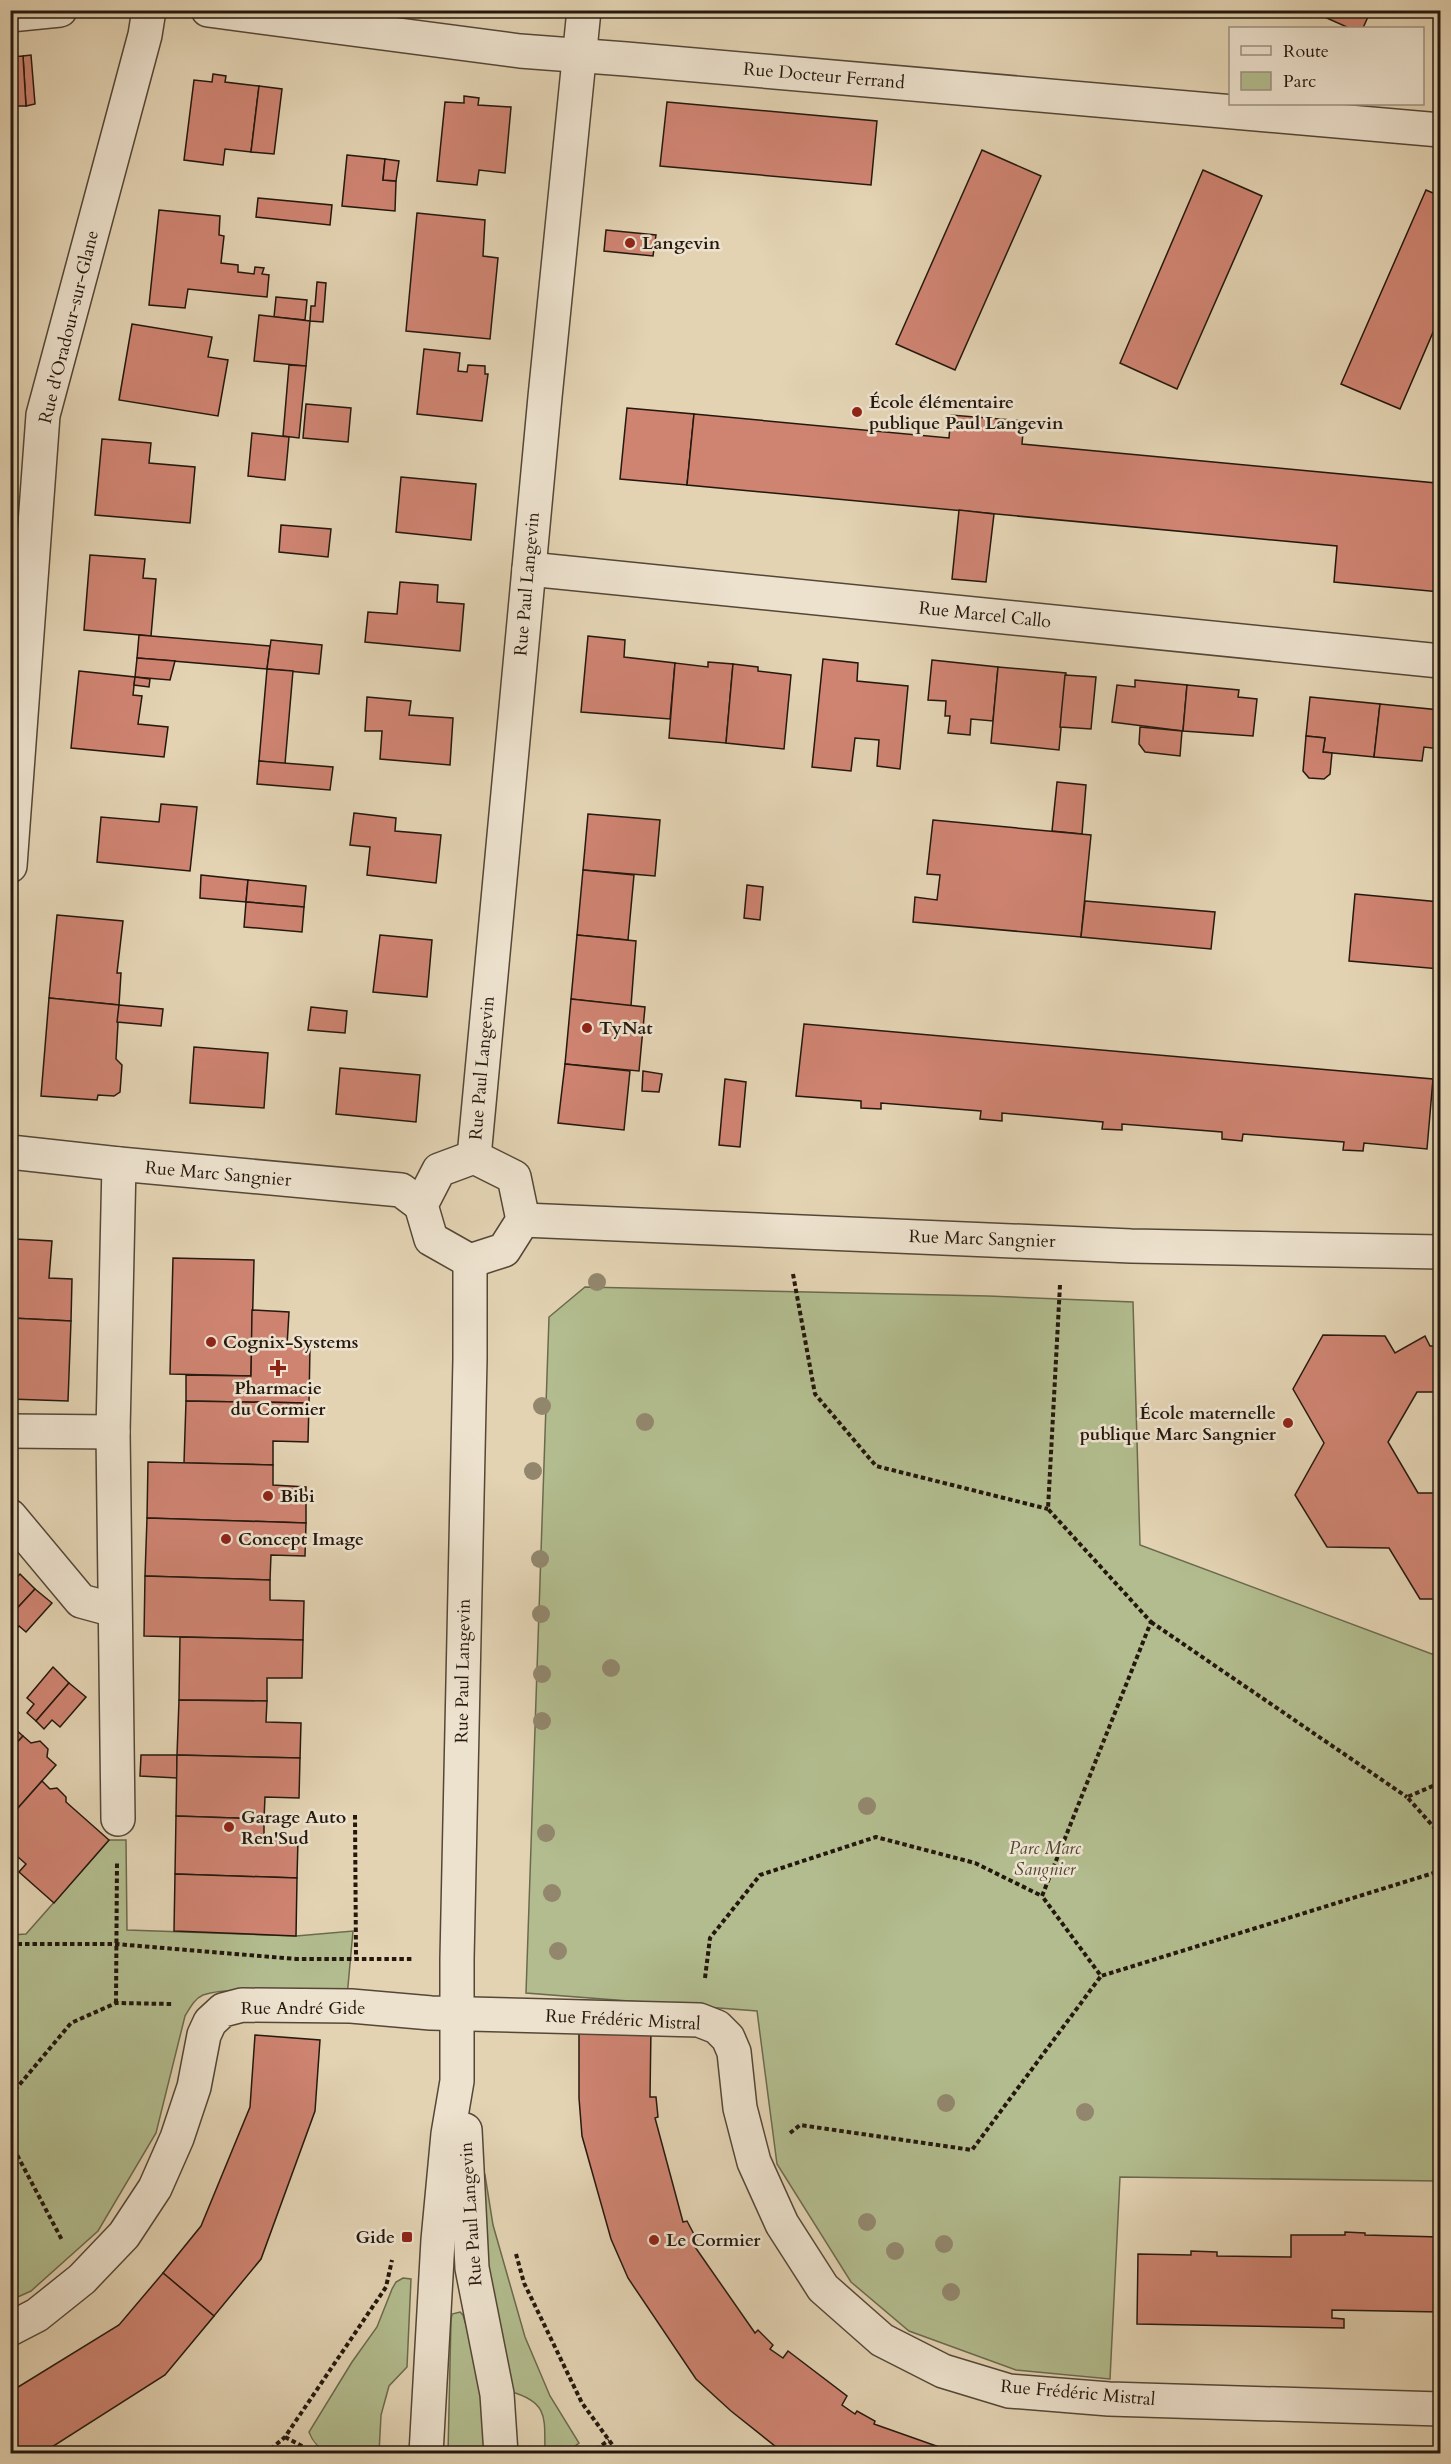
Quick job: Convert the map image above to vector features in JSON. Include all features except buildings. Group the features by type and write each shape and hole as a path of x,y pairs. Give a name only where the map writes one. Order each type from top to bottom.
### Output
{"street":[{"path":"10,15 60,10"},
{"name":"Rue d'Oradour-sur-Glane","path":"10,866 43,415 150,10"},
{"name":"Rue Docteur Ferrand","path":"208,10 520,51 1440,130"},
{"name":"Rue Paul Langevin","path":"474,1157 584,10"},
{"name":"Rue Marcel Callo","path":"529,569 1440,661"},
{"name":"Rue Marc Sangnier","path":"10,1152 401,1190 421,1205"},
{"path":"474,1157 514,1177 523,1220 504,1250 470,1261 431,1239 421,1205 439,1170 474,1157"},
{"path":"118,1818 113,1432 119,1164"},
{"name":"Rue Marc Sangnier","path":"523,1220 1131,1246 1440,1252"},
{"name":"Rue Paul Langevin","path":"426,2454 438,2240 448,2134 457,2081 457,1959 470,1359 470,1261"},
{"path":"10,1431 113,1432"},
{"path":"10,1516 81,1601 114,1610"},
{"name":"Rue André Gide","path":"10,2329 37,2315 82,2279 124,2235 155,2188 177,2138 194,2087 204,2035 210,2022 223,2010 242,2005 351,2006 458,2014"},
{"name":"Rue Frédéric Mistral","path":"458,2014 699,2020 717,2027 728,2038 734,2052 740,2108 754,2162 782,2224 823,2288 882,2340 943,2371 1009,2391 1109,2399 1440,2409"},
{"name":"Rue Paul Langevin","path":"457,2081 465,2133 472,2268 497,2394 501,2454"}],"path":[{"path":"785,1232 815,1394 876,1466 1048,1509 1151,1622 1407,1797 1440,1834"},
{"path":"1048,1509 1062,1242"},
{"path":"1042,1896 1151,1622"},
{"path":"1407,1797 1440,1784"},
{"path":"351,2006 356,1959 355,1815"},
{"path":"116,2003 118,1818"},
{"path":"699,2020 710,1938 760,1875 876,1837 975,1863 1042,1896 1101,1976"},
{"path":"754,2162 800,2124 972,2150 1101,1976 1440,1871"},
{"path":"10,1944 116,1944 296,1959 457,1959"},
{"path":"10,2096 71,2023 116,2003 242,2005"},
{"path":"10,2112 16,2153 82,2279"},
{"path":"515,2251 524,2283 582,2403 619,2454"},
{"path":"265,2454 285,2437 386,2287 393,2253"},
{"path":"285,2437 317,2454"},
{"path":"591,2454 609,2440"}],"green space":[{"name":"Parc Marc Sangnier","path":"585,1287 988,1296 1133,1302 1140,1545 1440,1657 1440,2181 1120,2177 1110,2379 1016,2370 909,2331 851,2282 777,2164 757,2011 526,1993 549,1317"},
{"path":"109,1840 126,1840 127,1930 296,1936 353,1931 347,1997 234,1990 203,1995 197,1999 185,2016 156,2133 98,2231 31,2291 11,2300 11,1935 26,1934"},
{"path":"482,2168 493,2225 525,2337 550,2396 579,2443 566,2453 545,2453 542,2414 533,2402 512,2392 489,2319"},
{"path":"403,2278 411,2279 407,2367 389,2386 381,2415 379,2453 330,2453 317,2445 309,2432 352,2362 377,2327 396,2282"},
{"path":"460,2312 463,2315 477,2362 483,2395 487,2453 448,2454 451,2320 452,2314"}],"place":[{"name":"Langevin","path":"630,243"},
{"name":"École élémentaire publique Paul Langevin","path":"857,412"},
{"name":"TyNat","path":"587,1028"},
{"name":"Cognix-Systems","path":"211,1342"},
{"name":"Pharmacie du Cormier","path":"278,1368"},
{"name":"École maternelle publique Marc Sangnier","path":"1288,1423"},
{"name":"Bibi","path":"268,1496"},
{"name":"Concept Image","path":"226,1539"},
{"name":"Garage Auto Ren'Sud","path":"229,1827"},
{"name":"Gide","path":"407,2237"},
{"name":"Le Cormier","path":"654,2240"}]}
